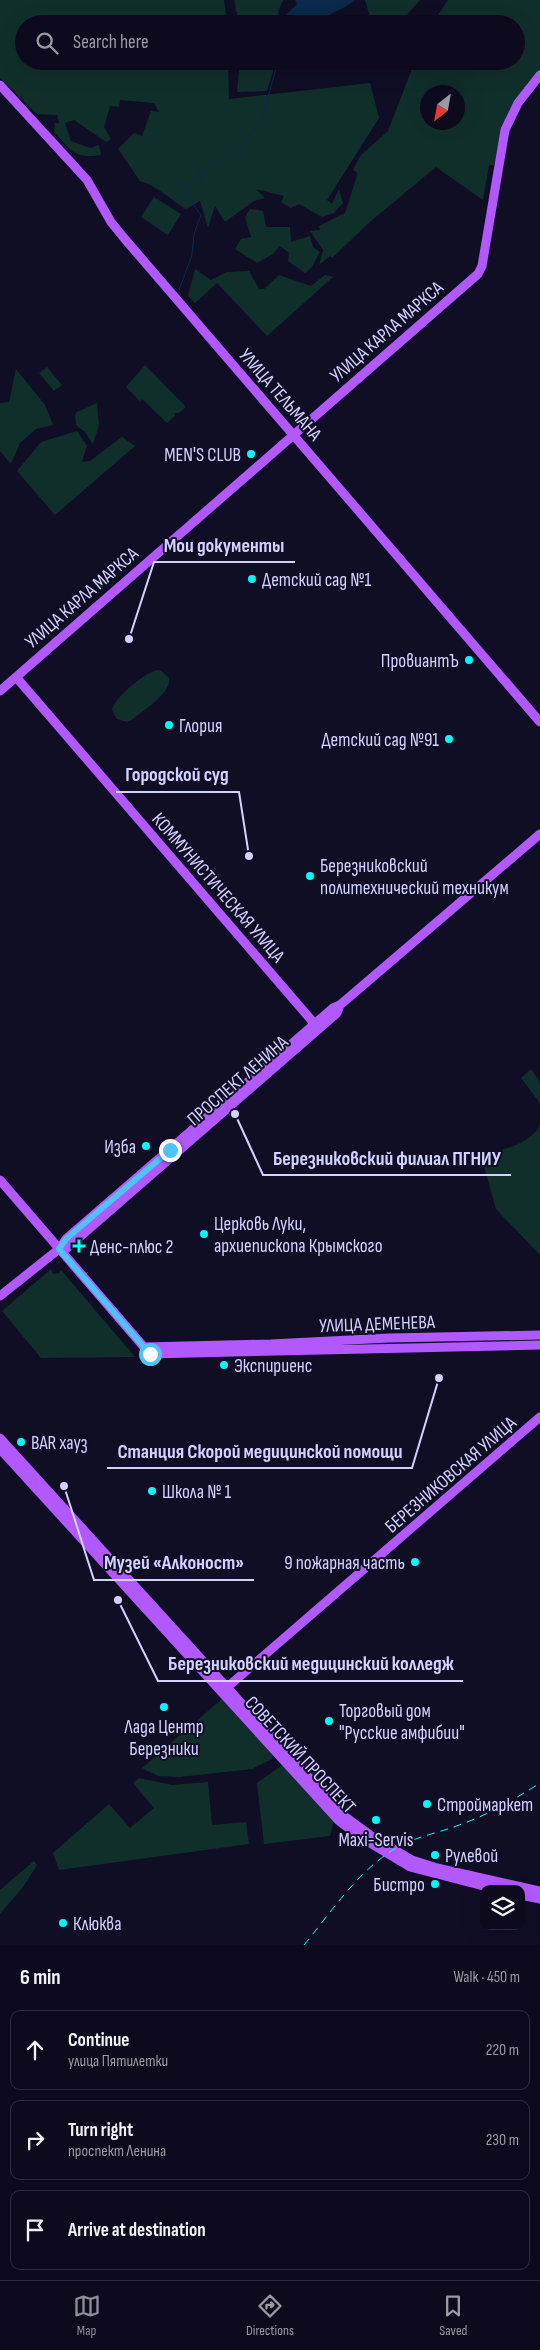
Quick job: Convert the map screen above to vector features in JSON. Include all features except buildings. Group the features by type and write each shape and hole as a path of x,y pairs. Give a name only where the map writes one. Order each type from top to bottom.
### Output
{"main road":[{"name":"УЛИЦА КАРЛА МАРКСА","path":"0,691 478,274 482,266 505,130 518,103 540,74"},
{"name":"УЛИЦА ТЕЛЬМАНА","path":"0,85 86,180 111,222 124,238 294,433 540,722"},
{"name":"КОММУНИСТИЧЕСКАЯ УЛИЦА","path":"16,677 317,1026"},
{"name":"ПРОСПЕКТ ЛЕНИНА","path":"0,1296 59,1249 66,1239 317,1026 333,1008 340,1005 540,834"},
{"path":"0,1180 144,1347"},
{"name":"УЛИЦА ДЕМЕНЕВА","path":"144,1347 150,1354 271,1344 389,1338 540,1335"},
{"name":"УЛИЦА ДЕМЕНЕВА","path":"144,1347 215,1349 540,1345"},
{"name":"БЕРЕЗНИКОВСКАЯ УЛИЦА","path":"225,1690 540,1417"},
{"name":"СОВЕТСКИЙ ПРОСПЕКТ","path":"0,1438 339,1821 360,1838 410,1867 480,1885"},
{"name":"СОВЕТСКИЙ ПРОСПЕКТ","path":"0,1449 344,1816 370,1835 412,1860 437,1868 540,1892"},
{"path":"360,1838 370,1835"},
{"path":"525,1896 540,1899"}],"green space":[{"path":"0,0 224,0 226,15 15,15 15,70 228,70 229,99 370,83 379,118 327,200 332,204 339,189 343,203 334,213 322,217 299,204 291,208 281,202 284,196 256,189 265,198 254,201 225,222 215,206 208,228 200,201 186,209 158,189 140,181 118,149 134,133 142,136 151,111 159,112 154,103 120,100 119,107 110,106 104,127 111,139 106,142 74,120 65,123 71,141 90,148 99,145 101,155 84,156 69,149 54,132 55,123 59,123 57,115 37,114 0,78"},
{"path":"234,0 283,0 278,12 279,15 237,15"},
{"path":"365,0 420,0 407,15 369,15"},
{"path":"448,0 540,0 540,74 501,131 494,165 489,165 483,200 436,167 371,221 332,258 330,256 319,265 323,250 310,231 320,230 319,226 345,213 356,179 357,173 353,170 360,156 388,131 412,70 525,70 525,15 438,15"},
{"path":"239,70 273,70 267,91 237,92"},
{"path":"154,197 181,214 168,235 141,217"},
{"path":"250,209 263,211 266,227 290,227 291,242 310,236 313,247 320,252 312,267 305,273 288,261 289,253 280,246 273,254 257,263 235,249 241,239 251,237 245,217"},
{"path":"195,269 211,280 227,272 249,271 259,289 264,289 279,275 311,286 325,275 333,277 267,336 217,283 195,303 188,296"},
{"path":"145,365 186,407 179,413 174,413 175,416 167,423 142,399 140,401 126,387"},
{"path":"47,367 62,385 54,391 39,373"},
{"path":"16,369 45,405 53,425 36,429 20,443 11,464 0,451 0,403 9,402"},
{"path":"97,403 99,425 93,444 85,432 76,425 75,415 77,412"},
{"path":"77,431 87,446 82,462 90,461 122,437 135,446 55,515 17,471 41,442"},
{"path":"160,670 169,678 166,690 161,696 132,720 127,722 117,719 112,710 125,692 140,679"},
{"path":"531,1069 540,1082 540,1103 521,1078"},
{"path":"540,1125 540,1255 496,1209 481,1156 522,1142 529,1138"},
{"path":"51,1269 53,1274 59,1273 61,1270 135,1357 41,1358 2,1311"},
{"path":"223,1698 273,1752 272,1759 252,1769 180,1777 158,1776 142,1768"},
{"path":"284,1764 334,1820 330,1836 264,1844 257,1783"},
{"path":"139,1778 172,1785 208,1782 212,1825 246,1822 249,1844 59,1870 53,1853 109,1804 130,1828 154,1808 133,1783"},
{"path":"34,1861 37,1865 23,1887 0,1914 0,1890"}],"water":[{"path":"295,0 355,0 329,15 286,15 297,4"}],"waterway":[{"path":"179,290 192,255 194,234 201,215 186,195 185,190 189,184 202,181 199,170 241,147 262,120 276,70"}],"railway":[{"path":"304,1945 347,1892 384,1856 413,1840 451,1828 491,1812 540,1783"}],"place":[{"name":"MEN'S CLUB","path":"251,454"},
{"name":"Детский сад №1","path":"252,579"},
{"name":"Мои документы","path":"129,639"},
{"name":"ПровиантЪ","path":"469,660"},
{"name":"Глория","path":"169,725"},
{"name":"Детский сад №91","path":"449,739"},
{"name":"Городской суд","path":"249,856"},
{"name":"Березниковский политехнический техникум","path":"310,876"},
{"name":"Березниковский филиал ПГНИУ","path":"235,1114"},
{"name":"Изба","path":"146,1146"},
{"name":"Церковь Луки, архиепископа Крымского","path":"204,1234"},
{"name":"Денс-плюс 2","path":"79,1246"},
{"name":"Экспириенс","path":"224,1365"},
{"name":"Станция Скорой медицинской помощи","path":"439,1378"},
{"name":"BAR хауз","path":"21,1442"},
{"name":"Музей «Алконост»","path":"64,1486"},
{"name":"Школа № 1","path":"152,1491"},
{"name":"9 пожарная часть","path":"415,1562"},
{"name":"Березниковский медицинский колледж","path":"118,1600"},
{"name":"Лада Центр Березники","path":"164,1707"},
{"name":"Торговый дом \"Русские амфибии\"","path":"329,1721"},
{"name":"Строймаркет","path":"427,1804"},
{"name":"Maxi-Servis","path":"376,1820"},
{"name":"Рулевой","path":"435,1855"},
{"name":"Бистро","path":"435,1884"},
{"name":"Клюква","path":"63,1923"}],"route":[{"path":"150,1354 59,1249 66,1239 170,1150"}]}
